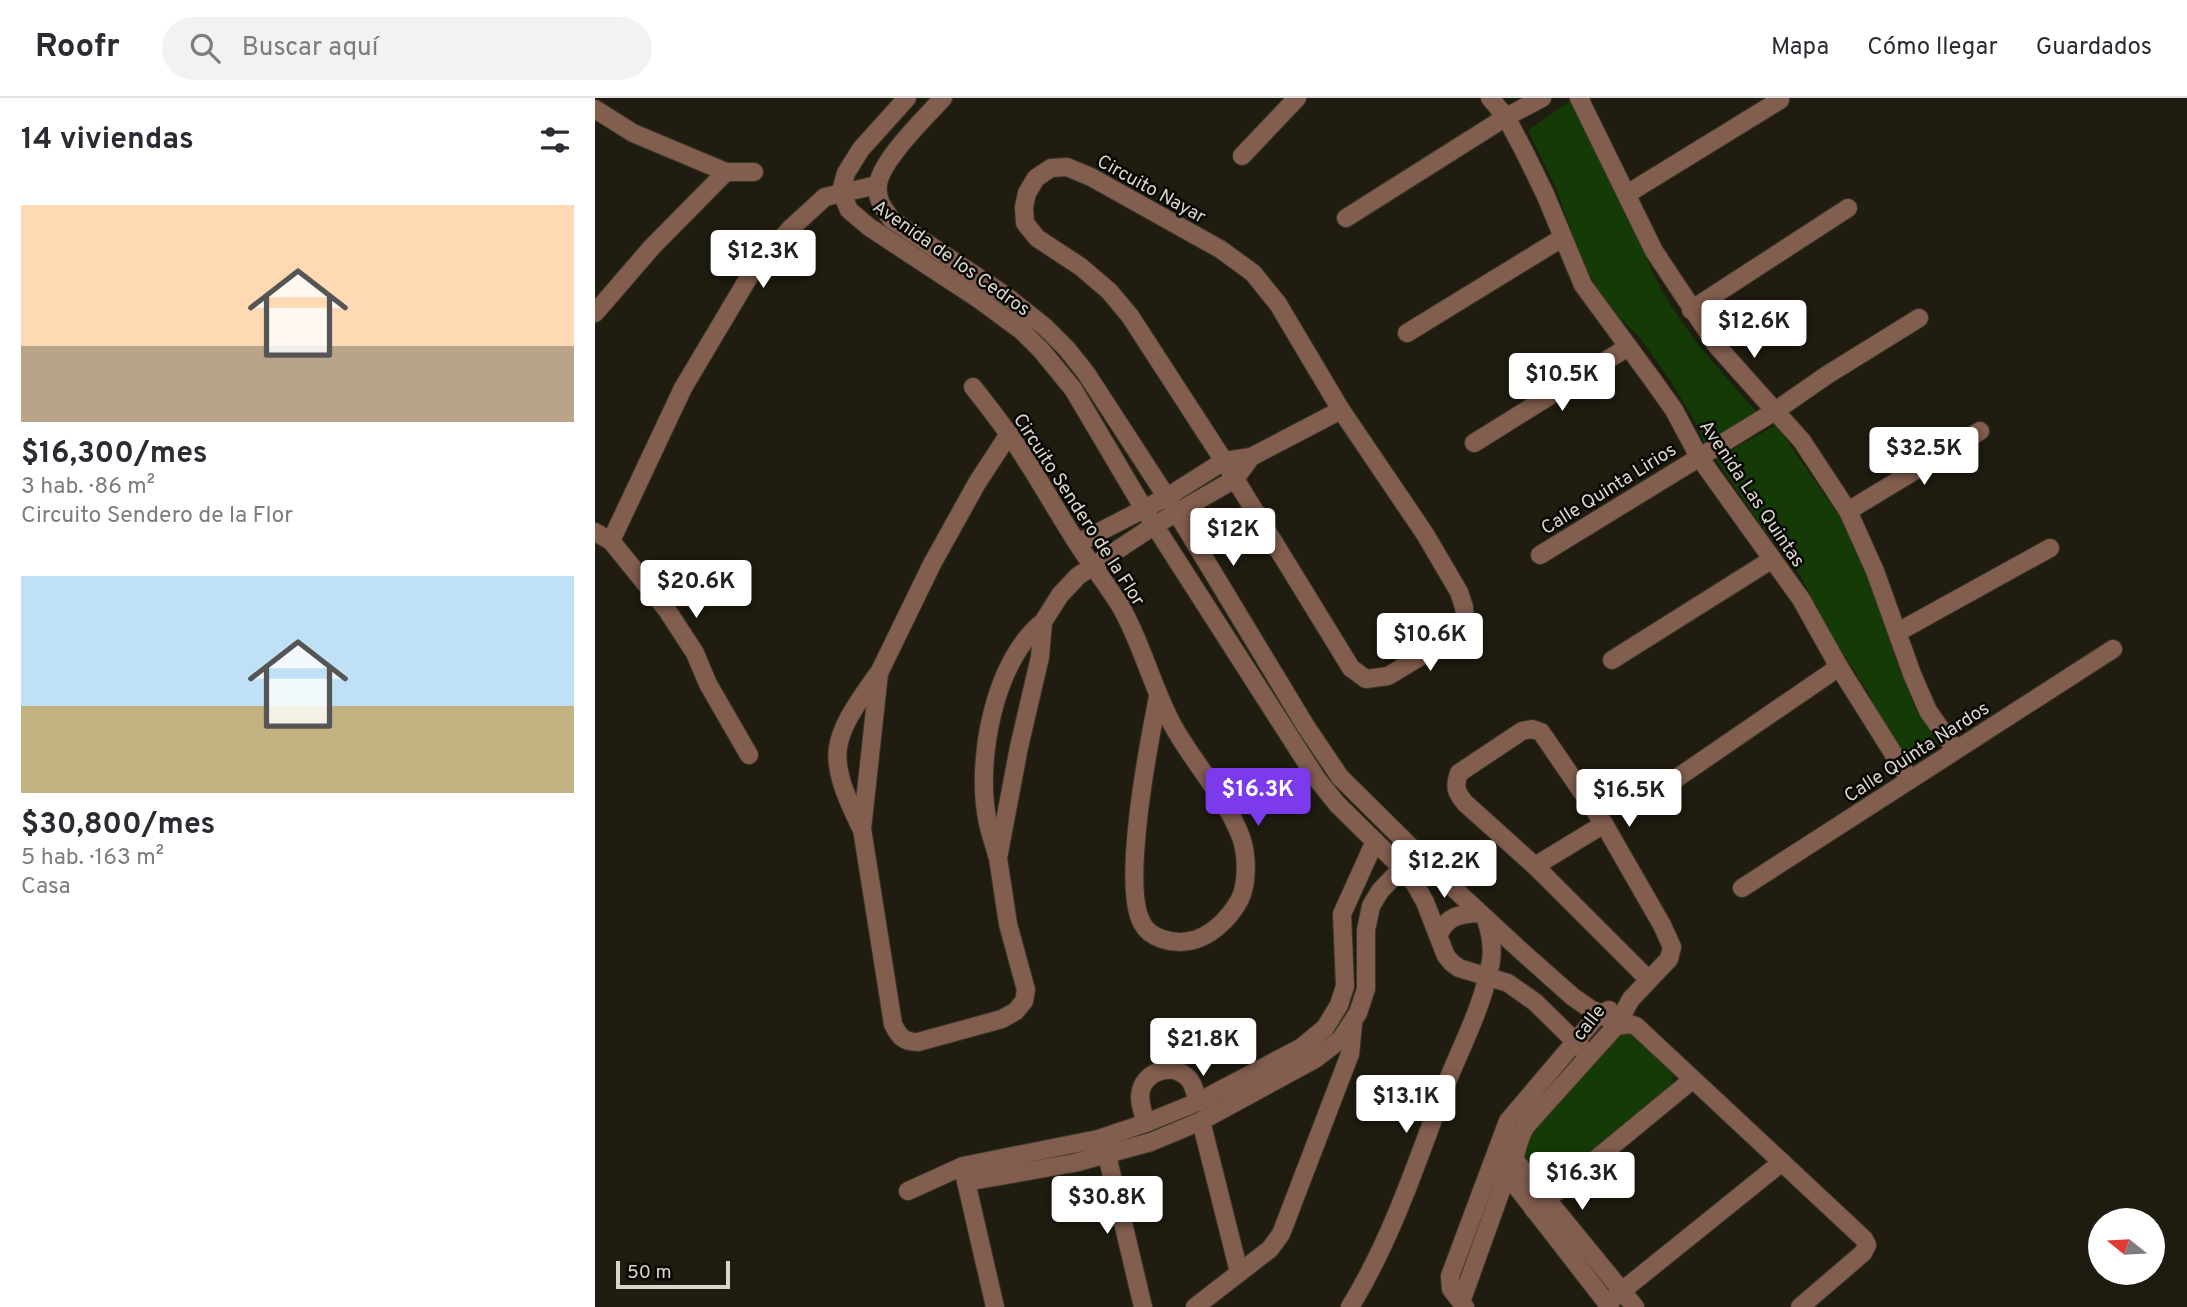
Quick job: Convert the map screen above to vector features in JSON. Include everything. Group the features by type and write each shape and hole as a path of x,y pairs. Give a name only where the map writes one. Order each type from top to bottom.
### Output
{"street":[{"path":"841,191 846,173 861,149 907,98"},
{"name":"Avenida de los Cedros","path":"943,98 884,167 877,184 880,204 892,220 1006,296 1045,327 1067,349 1086,373 1167,497 1323,754 1340,777 1483,916 1573,997 1616,1026"},
{"path":"1242,156 1297,98"},
{"name":"Avenida Las Quintas","path":"1490,98 1506,117 1545,194 1583,285 1674,410 1699,457 1801,600 1839,667 1910,780"},
{"path":"1346,218 1506,117 1542,98"},
{"path":"1579,98 1654,251 1691,310 1717,346 1802,441 1848,511 1875,571 1928,712 1955,749"},
{"path":"1627,194 1780,100"},
{"path":"595,109 633,133 726,172 754,172"},
{"name":"Circuito Nayar","path":"1067,167 1091,177 1220,249 1253,273 1278,304 1341,410 1425,534 1465,607 1465,620 1458,634 1388,676 1366,679 1351,668 1224,461 1130,316 1109,291 1081,267 1037,238 1025,223 1027,193 1036,178 1051,168 1067,167"},
{"path":"595,313 652,247 726,172"},
{"path":"749,755 714,694 695,653 667,610 603,537 683,388 744,284 803,215 825,197 877,184"},
{"name":"Avenida de los Cedros","path":"841,191 849,210 869,227 980,300 1022,331 1041,349 1073,390 1144,509 1317,779 1337,804 1402,868 1425,902 1446,956 1459,968 1508,983 1535,1002 1589,1055"},
{"path":"1691,310 1848,208"},
{"path":"1407,333 1562,238"},
{"name":"Calle Quinta Lirios","path":"1540,555 1775,411 1919,318"},
{"path":"1475,443 1629,347"},
{"name":"Circuito Sendero de la Flor","path":"973,387 1009,434 1122,609 1158,697 1180,738 1226,806 1242,839 1246,867 1241,897 1229,918 1204,937 1174,943 1158,937 1142,924 1136,899 1135,859 1147,755 1158,697"},
{"path":"1078,543 1167,497 1224,461 1251,457 1341,410"},
{"path":"1848,511 1980,431"},
{"path":"862,829 843,792 836,756 839,738 847,719 879,673 932,564 977,482 1009,434"},
{"path":"879,673 862,829 893,1024 897,1034 906,1042 918,1042 1002,1019 1016,1011 1024,1001 1026,990 1008,925 999,858 987,818 984,782 986,746 1004,678 1017,650 1028,633 1043,622 1060,595 1078,576 1155,525 1235,479 1251,457"},
{"path":"1898,632 2050,548"},
{"path":"1612,660 1771,559"},
{"path":"999,858 1039,657 1043,622"},
{"name":"Calle Quinta Nardos","path":"1742,888 2113,649"},
{"path":"1677,779 1839,667"},
{"path":"1631,999 1669,959 1672,947 1604,824 1546,737 1532,729 1522,731 1459,773 1456,792 1465,803 1535,866 1648,979"},
{"path":"1535,866 1604,824"},
{"path":"908,1191 1098,1139 1146,1123 1198,1102 1302,1047 1325,1028 1339,1006 1345,986 1341,930 1345,904 1381,847 1401,838"},
{"path":"964,1174 1074,1164 1151,1142 1201,1121 1315,1059 1341,1039 1353,1024 1366,989 1366,930 1371,906 1380,891 1402,868"},
{"path":"1350,1307 1371,1273 1388,1234 1487,976 1492,937 1483,916 1457,915 1449,919 1439,934"},
{"path":"1341,930 1366,930"},
{"name":"calle","path":"1463,1305 1449,1284 1455,1262 1496,1149 1517,1109 1600,1013 1631,999"},
{"name":"calle","path":"1463,1305 1511,1168 1518,1139 1526,1126 1616,1026 1631,999"},
{"path":"1195,1307 1270,1248 1281,1234 1350,1054 1353,1024"},
{"path":"1616,1026 1636,1026 1860,1234 1867,1245 1856,1261 1800,1307"},
{"path":"1146,1123 1140,1103 1140,1091 1145,1080 1154,1073 1165,1069 1177,1071 1187,1077 1198,1102"},
{"path":"1541,1205 1692,1080"},
{"path":"1201,1121 1240,1272"},
{"path":"1496,1149 1541,1205 1635,1307"},
{"path":"1107,1155 1143,1307"},
{"path":"1541,1205 1609,1305 1622,1291 1783,1162"},
{"path":"964,1174 995,1307"}],"green space":[{"path":"1570,101 1616,184 1650,266 1671,306 1707,355 1760,416 1705,445 1670,380 1641,339 1604,302 1582,260 1556,189 1528,130"},
{"path":"1776,425 1838,514 1859,553 1915,708 1938,744 1912,765 1893,745 1870,695 1828,630 1800,575 1762,527 1715,459"},
{"path":"1626,1032 1635,1036 1669,1069 1673,1075 1672,1085 1555,1181 1542,1179 1528,1164 1521,1144 1616,1035"}]}
